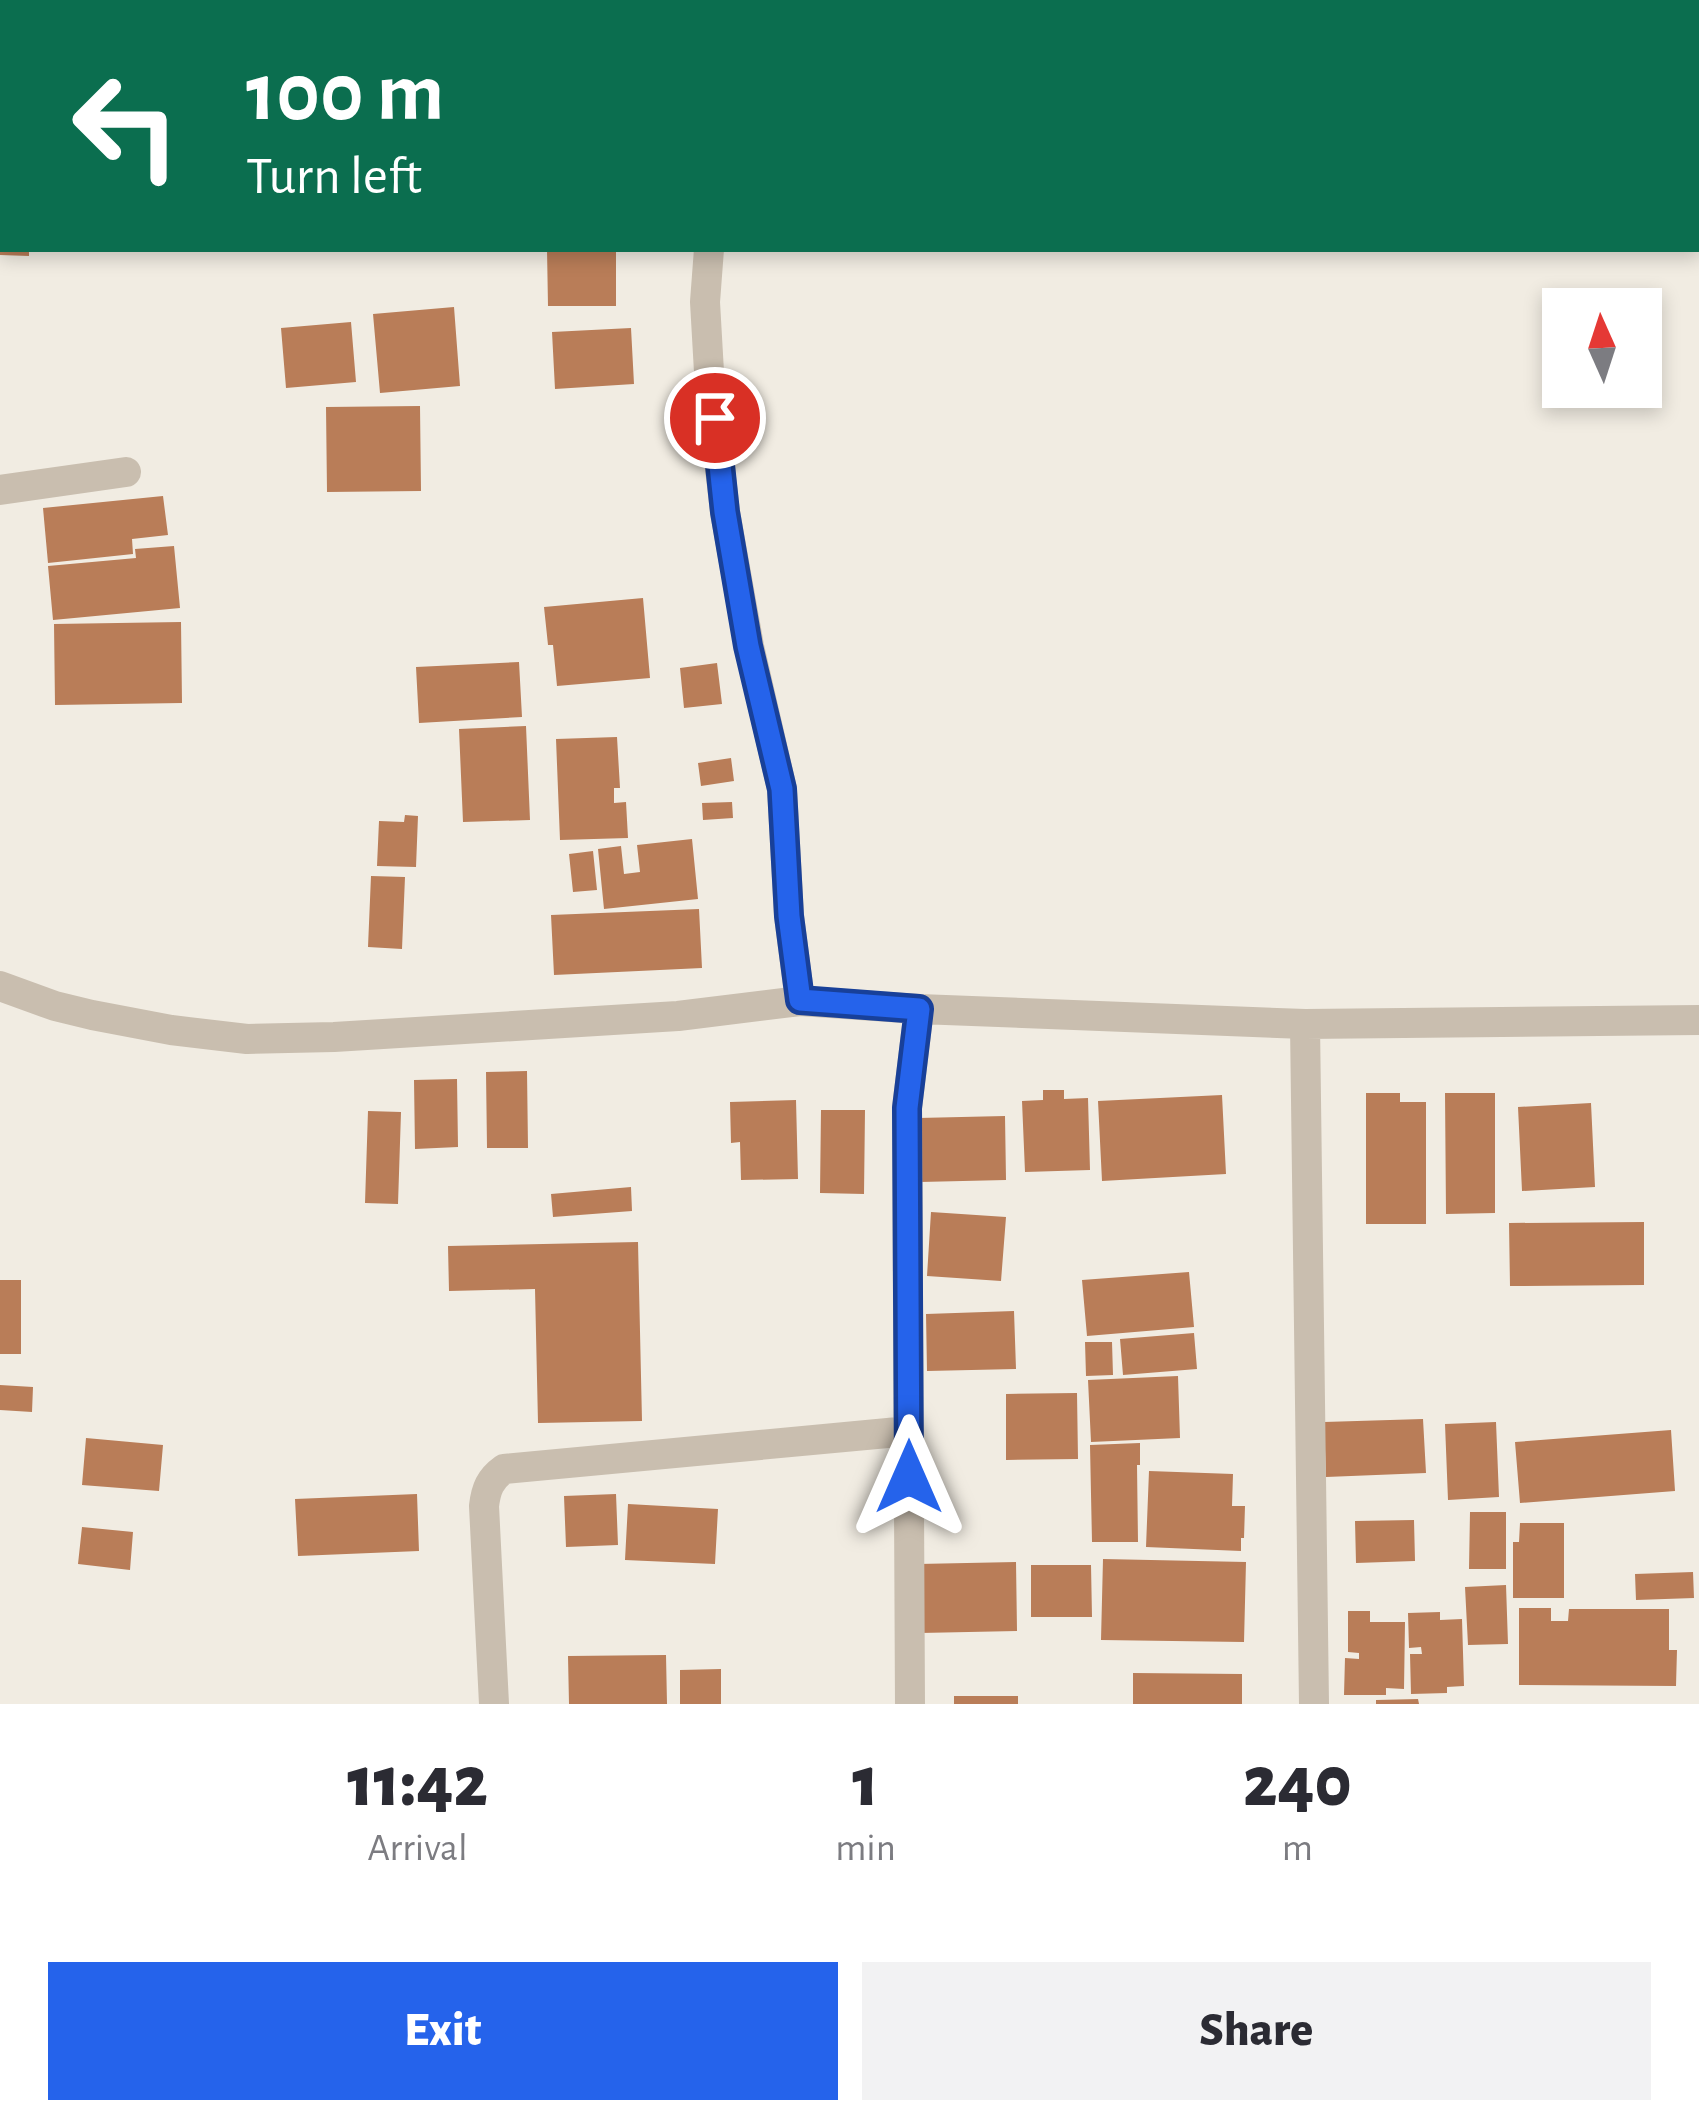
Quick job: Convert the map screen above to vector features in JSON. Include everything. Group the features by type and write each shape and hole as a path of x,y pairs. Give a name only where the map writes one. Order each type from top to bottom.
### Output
{"street":[{"path":"710,252 705,302 725,512 748,646 782,789 789,916 800,1000"},
{"path":"0,490 126,472"},
{"path":"0,986 92,1015 247,1039 678,1016 800,1000 1305,1024 1699,1020"},
{"path":"910,1704 907,1108 919,1009"},
{"path":"1305,1024 1314,1704"},
{"path":"494,1704 484,1506 486,1490 504,1469 909,1431"}],"building":[{"path":"0,252 29,252 29,256"},
{"path":"547,252 616,252 616,306 548,306"},
{"path":"454,307 460,386 380,393 373,314"},
{"path":"351,322 356,382 286,388 281,328"},
{"path":"631,328 634,384 555,389 552,332"},
{"path":"420,406 421,491 327,492 326,407"},
{"path":"163,496 168,535 132,539 133,554 48,563 43,508"},
{"path":"174,546 180,608 53,620 48,566 136,558 135,549"},
{"path":"643,598 650,678 557,686 544,607"},
{"path":"181,622 182,703 55,705 54,624"},
{"path":"519,662 522,717 419,723 416,667"},
{"path":"717,663 722,704 684,708 680,668"},
{"path":"526,726 530,820 463,822 459,729"},
{"path":"617,737 620,788 614,788 614,803 626,802 628,838 560,840 556,739"},
{"path":"731,758 734,781 701,786 698,763"},
{"path":"732,802 733,818 703,820 702,803"},
{"path":"405,815 418,816 416,867 377,866 379,821 404,822"},
{"path":"692,839 698,899 604,909 598,849 621,846 624,874 640,872 637,845"},
{"path":"593,851 597,890 573,892 569,854"},
{"path":"371,876 405,877 402,949 368,947"},
{"path":"699,909 702,968 554,975 551,915"},
{"path":"527,1071 528,1148 487,1148 486,1072"},
{"path":"457,1079 458,1147 415,1149 414,1080"},
{"path":"1043,1090 1064,1090 1064,1099 1088,1098 1090,1170 1025,1172 1022,1101 1043,1100"},
{"path":"1366,1093 1400,1093 1400,1102 1426,1102 1426,1224 1366,1224"},
{"path":"1445,1093 1495,1093 1495,1213 1446,1214"},
{"path":"1222,1095 1226,1174 1102,1181 1098,1101"},
{"path":"796,1100 798,1179 741,1180 740,1142 731,1143 730,1102"},
{"path":"1591,1103 1595,1187 1522,1191 1518,1107"},
{"path":"821,1110 865,1110 864,1194 820,1193"},
{"path":"368,1111 401,1112 398,1204 365,1203"},
{"path":"1005,1116 1006,1180 920,1182 918,1118"},
{"path":"631,1187 632,1211 553,1217 551,1194"},
{"path":"931,1212 1006,1217 1001,1281 927,1276"},
{"path":"1644,1222 1644,1285 1510,1286 1509,1223"},
{"path":"638,1242 642,1421 538,1423 535,1289 449,1291 448,1246"},
{"path":"1189,1272 1194,1327 1087,1336 1082,1280"},
{"path":"0,1280 21,1280 21,1354 0,1354"},
{"path":"1014,1311 1016,1369 927,1371 926,1314"},
{"path":"1194,1333 1197,1369 1123,1375 1120,1339"},
{"path":"1085,1342 1112,1342 1113,1375 1086,1376"},
{"path":"1178,1376 1180,1438 1091,1442 1088,1380"},
{"path":"0,1385 33,1387 32,1412 0,1410"},
{"path":"1077,1393 1078,1459 1006,1460 1006,1394"},
{"path":"1423,1419 1426,1473 1326,1477 1324,1422"},
{"path":"1496,1422 1499,1497 1448,1500 1445,1424"},
{"path":"1671,1430 1675,1491 1520,1503 1515,1442"},
{"path":"86,1438 163,1445 159,1491 82,1485"},
{"path":"1140,1443 1138,1542 1092,1542 1090,1445"},
{"path":"1149,1471 1233,1474 1232,1506 1245,1506 1241,1551 1146,1547"},
{"path":"417,1494 419,1551 298,1556 295,1499"},
{"path":"616,1494 618,1545 566,1547 564,1496"},
{"path":"628,1504 718,1509 715,1564 625,1560"},
{"path":"1470,1512 1506,1512 1506,1569 1469,1569"},
{"path":"1414,1520 1415,1561 1356,1563 1355,1521"},
{"path":"1520,1523 1564,1523 1564,1598 1513,1598 1513,1542 1519,1542"},
{"path":"82,1527 133,1532 130,1570 78,1564"},
{"path":"1103,1559 1246,1562 1244,1642 1101,1640"},
{"path":"1016,1562 1017,1631 920,1633 918,1564"},
{"path":"1031,1565 1091,1565 1092,1617 1031,1617"},
{"path":"1693,1572 1694,1598 1636,1600 1635,1574"},
{"path":"1506,1585 1508,1644 1468,1645 1465,1587"},
{"path":"1519,1608 1551,1608 1551,1621 1568,1621 1569,1609 1669,1609 1669,1650 1677,1650 1676,1686 1519,1685"},
{"path":"1348,1611 1370,1611 1370,1622 1405,1622 1404,1689 1386,1688 1386,1695 1344,1695 1345,1658 1359,1659 1359,1653 1348,1652"},
{"path":"1440,1612 1440,1620 1462,1619 1464,1686 1447,1687 1447,1693 1411,1694 1410,1654 1422,1654 1421,1647 1409,1648 1408,1613"},
{"path":"666,1655 667,1704 569,1704 568,1656"},
{"path":"721,1669 721,1704 680,1704 680,1670"},
{"path":"1133,1673 1242,1674 1242,1704 1133,1704"},
{"path":"954,1696 1018,1696 1018,1704 954,1704"},
{"path":"1418,1699 1419,1704 1376,1704 1376,1700"}],"route":[{"path":"715,418 748,646 782,789 789,916 800,1000 919,1009 907,1108 909,1477"}]}
